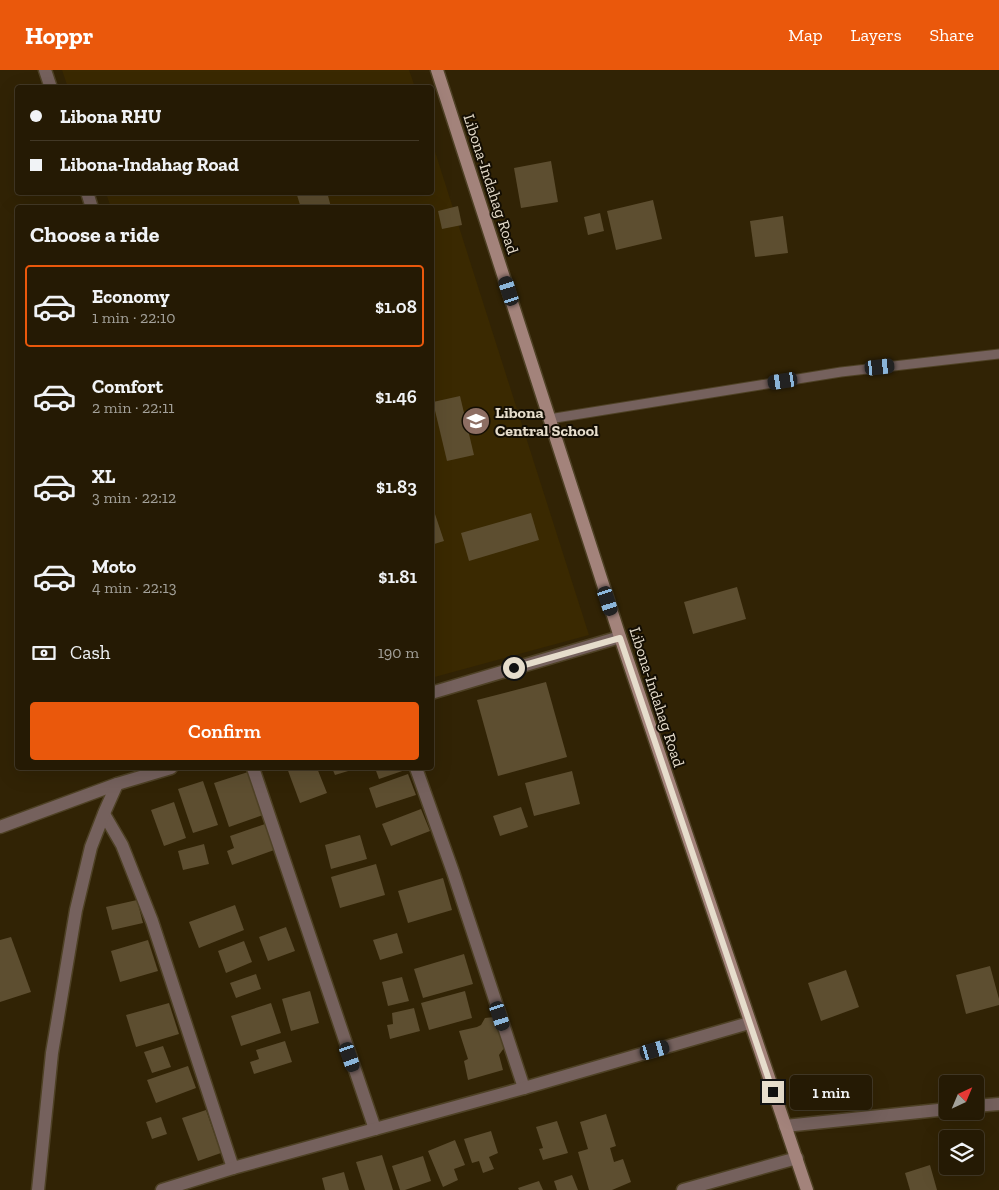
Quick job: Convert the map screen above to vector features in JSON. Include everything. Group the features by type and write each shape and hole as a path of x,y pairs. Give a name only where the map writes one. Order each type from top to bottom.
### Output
{"main road":[{"name":"Libona-Indahag Road","path":"437,70 620,638 807,1190"}],"street":[{"path":"45,70 50,85"},
{"path":"434,692 620,638"},
{"path":"0,826 117,784 164,770"},
{"path":"254,770 375,1129"},
{"path":"417,770 453,872 524,1088"},
{"path":"38,1190 52,1053 76,910 91,847 117,784"},
{"path":"104,814 122,845 152,921 233,1168"},
{"path":"162,1190 233,1168 524,1088 749,1023"},
{"path":"984,1105 999,1104"},
{"path":"785,1126 939,1110"},
{"path":"683,1190 713,1186 796,1158"}],"lane":[{"path":"550,419 841,372 999,354"}],"shaded area":[{"path":"62,70 409,70 414,85 67,85"},
{"name":"Libona Central School","path":"434,148 589,635 434,677 434,205 110,205 107,195 434,195"}],"building":[{"path":"551,161 558,202 521,208 514,168"},
{"path":"297,195 328,195 330,205 300,205"},
{"path":"653,200 662,239 616,250 607,211"},
{"path":"458,206 462,225 442,229 438,211"},
{"path":"600,213 604,231 588,235 584,217"},
{"path":"783,216 788,253 755,257 750,221"},
{"path":"460,396 474,455 447,461 434,402"},
{"path":"434,511 444,541 434,544"},
{"path":"531,513 539,540 469,561 461,533"},
{"path":"737,587 746,619 693,634 684,602"},
{"path":"546,682 567,757 498,776 477,700"},
{"path":"288,770 318,770 327,793 300,803"},
{"path":"333,770 351,770 335,775"},
{"path":"376,770 405,770 379,779"},
{"path":"572,771 580,804 534,816 525,783"},
{"path":"248,772 263,815 229,827 214,783"},
{"path":"408,774 416,795 376,808 369,788"},
{"path":"203,781 218,825 193,833 178,789"},
{"path":"174,802 186,838 164,846 151,810"},
{"path":"521,807 528,827 500,836 493,816"},
{"path":"421,809 430,831 391,846 382,824"},
{"path":"268,823 277,849 232,865 227,851 234,848 230,836"},
{"path":"360,835 367,859 331,869 325,845"},
{"path":"204,844 209,864 183,870 178,851"},
{"path":"376,864 385,895 340,908 331,877"},
{"path":"443,878 452,910 408,923 398,891"},
{"path":"137,900 143,923 112,930 106,907"},
{"path":"235,905 244,930 199,948 189,922"},
{"path":"286,927 295,951 268,961 259,937"},
{"path":"397,933 403,953 380,960 373,940"},
{"path":"11,937 31,992 0,1002 0,940"},
{"path":"148,940 158,971 120,982 111,951"},
{"path":"244,941 252,962 226,973 218,951"},
{"path":"464,954 473,984 423,998 414,969"},
{"path":"990,966 999,1005 966,1014 956,975"},
{"path":"846,970 859,1007 821,1021 808,983"},
{"path":"256,974 261,989 236,998 230,983"},
{"path":"402,977 409,1001 388,1006 382,982"},
{"path":"310,991 319,1023 291,1031 282,999"},
{"path":"465,991 472,1018 429,1030 421,1003"},
{"path":"169,1003 179,1034 136,1047 126,1015"},
{"path":"271,1003 281,1033 241,1046 231,1016"},
{"path":"414,1008 420,1031 390,1039 387,1025 393,1024 392,1013"},
{"path":"494,1017 504,1038 504,1048 499,1055 503,1070 468,1080 464,1061 468,1059 459,1031 477,1027 481,1025 485,1018"},
{"path":"285,1041 292,1062 254,1074 250,1062 259,1059 256,1050"},
{"path":"163,1046 171,1067 152,1073 144,1052"},
{"path":"188,1066 196,1088 156,1103 147,1080"},
{"path":"206,1110 221,1153 198,1161 182,1118"},
{"path":"606,1114 616,1146 610,1148 614,1162 623,1159 631,1182 612,1190 589,1190 578,1152 588,1149 580,1122"},
{"path":"161,1117 167,1134 152,1139 146,1122"},
{"path":"557,1121 568,1153 543,1160 539,1149 543,1148 536,1127"},
{"path":"491,1131 498,1153 489,1157 494,1169 483,1173 479,1161 472,1163 464,1139"},
{"path":"455,1140 465,1165 454,1169 458,1180 443,1187 428,1151"},
{"path":"382,1155 393,1190 365,1190 356,1162"},
{"path":"423,1156 431,1181 400,1190 392,1166"},
{"path":"930,1165 937,1190 910,1190 905,1173"},
{"path":"344,1172 349,1190 325,1190 322,1178"},
{"path":"572,1175 578,1190 557,1190 554,1181"},
{"path":"539,1181 543,1190 519,1190 518,1188"}],"place":[{"name":"Libona Central School","path":"476,421"}],"route":[{"path":"514,668 620,638 773,1092"}]}
